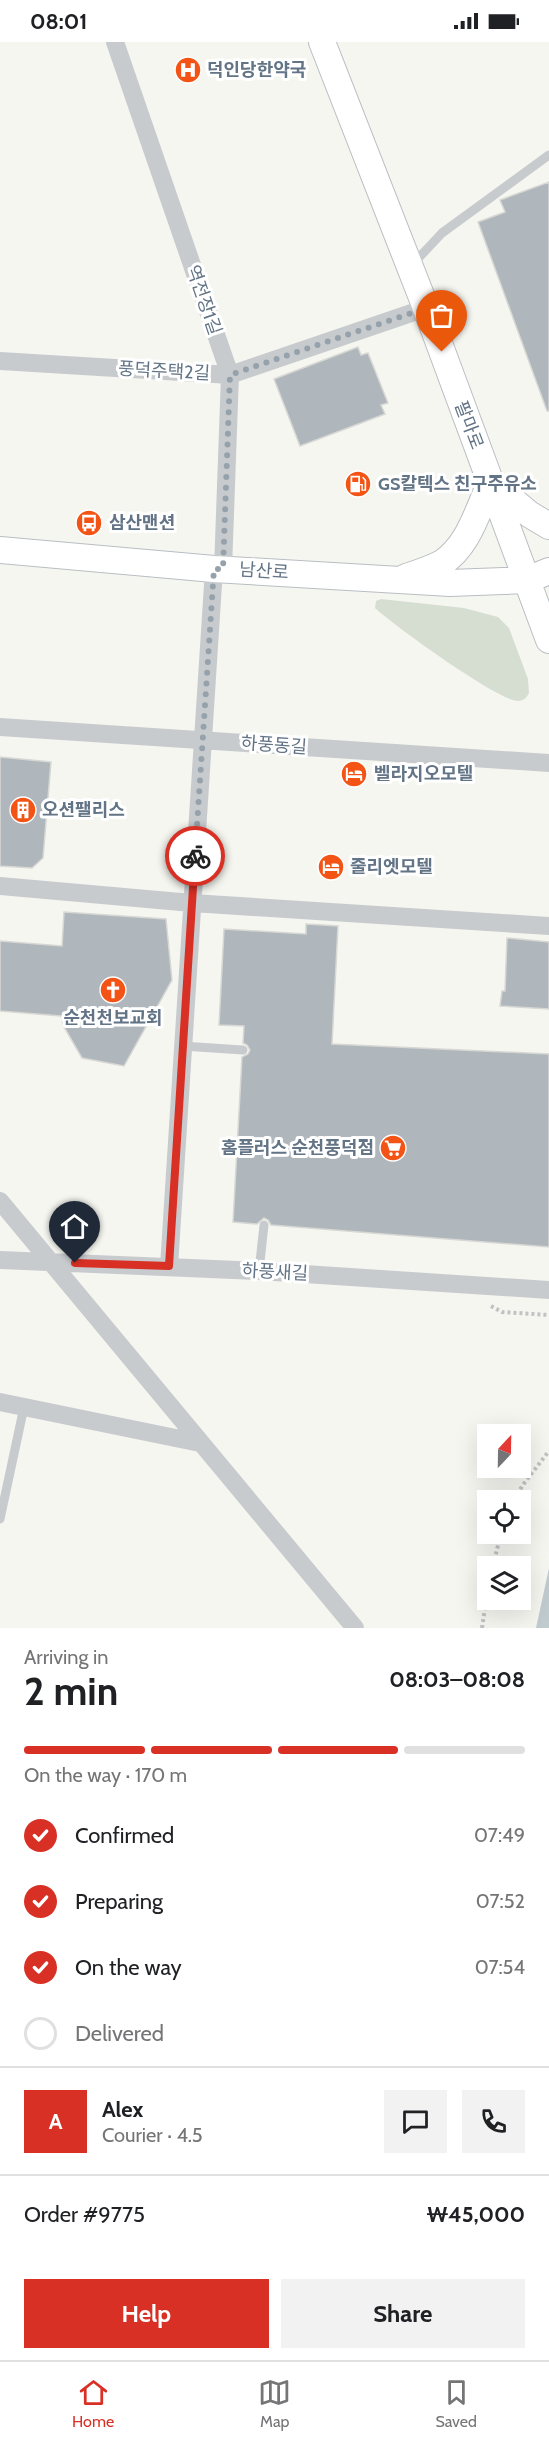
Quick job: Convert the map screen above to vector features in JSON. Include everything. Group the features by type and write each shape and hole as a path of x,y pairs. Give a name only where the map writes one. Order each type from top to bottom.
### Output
{"street":[{"name":"역전장1길","path":"115,42 230,375 218,569 201,740 169,1266"},
{"name":"팔마로","path":"322,42 491,482 538,575 549,640"},
{"name":"풍덕주택2길","path":"0,361 230,375 426,308"},
{"path":"394,581 444,561 458,547 467,536 491,482 529,514 549,526"},
{"name":"남산로","path":"0,550 218,569 394,581 450,583 538,575"},
{"name":"하풍동길","path":"0,727 549,763"},
{"path":"0,886 192,903 549,926"},
{"path":"0,1201 355,1628"},
{"name":"하풍새길","path":"0,1260 169,1266 549,1290"},
{"path":"0,1402 200,1443"}],"lane":[{"path":"410,267 442,233 549,155"},
{"path":"182,1046 243,1050"},
{"path":"259,1271 264,1225"},
{"path":"0,1519 24,1407"}],"path":[{"path":"520,1490 549,1451"},
{"path":"482,1628 485,1610"}],"shaded area":[{"path":"381,599 464,608 498,617 509,628 528,679 529,693 524,700 520,701 507,698 469,676 402,630 375,608 376,601"},
{"path":"549,1568 549,1628 536,1628"}],"building":[{"path":"549,182 549,411 547,411 478,222 505,212 500,200"},
{"path":"358,347 361,355 368,353 388,403 381,405 385,414 300,446 274,379"},
{"name":"오션팰리스","path":"0,757 51,762 43,858 32,868 0,866"},
{"name":"순천천보교회","path":"64,912 166,919 172,980 124,1066 82,1058 64,1027 61,1016 0,1011 0,941 62,946"},
{"name":"홈플러스 순천풍덕점","path":"306,924 338,926 332,1044 549,1054 549,1247 271,1225 264,1218 257,1224 233,1222 242,1057 250,1050 243,1043 244,1026 219,1025 224,929 306,934"},
{"path":"507,938 549,942 549,1009 500,1006 502,991 505,991"}],"way so far":[{"path":"195,856 214,569 223,569 230,375 426,308 442,352"}],"place":[{"name":"덕인당한약국","path":"188,70"},
{"name":"GS칼텍스 친구주유소","path":"358,484"},
{"name":"삼산맨션","path":"89,523"},
{"name":"벨라지오모텔","path":"354,774"},
{"name":"오션팰리스","path":"23,810"},
{"name":"줄리엣모텔","path":"331,867"},
{"name":"순천천보교회","path":"113,990"},
{"name":"홈플러스 순천풍덕점","path":"393,1148"}],"route":[{"path":"75,1263 169,1266 195,856"}]}
